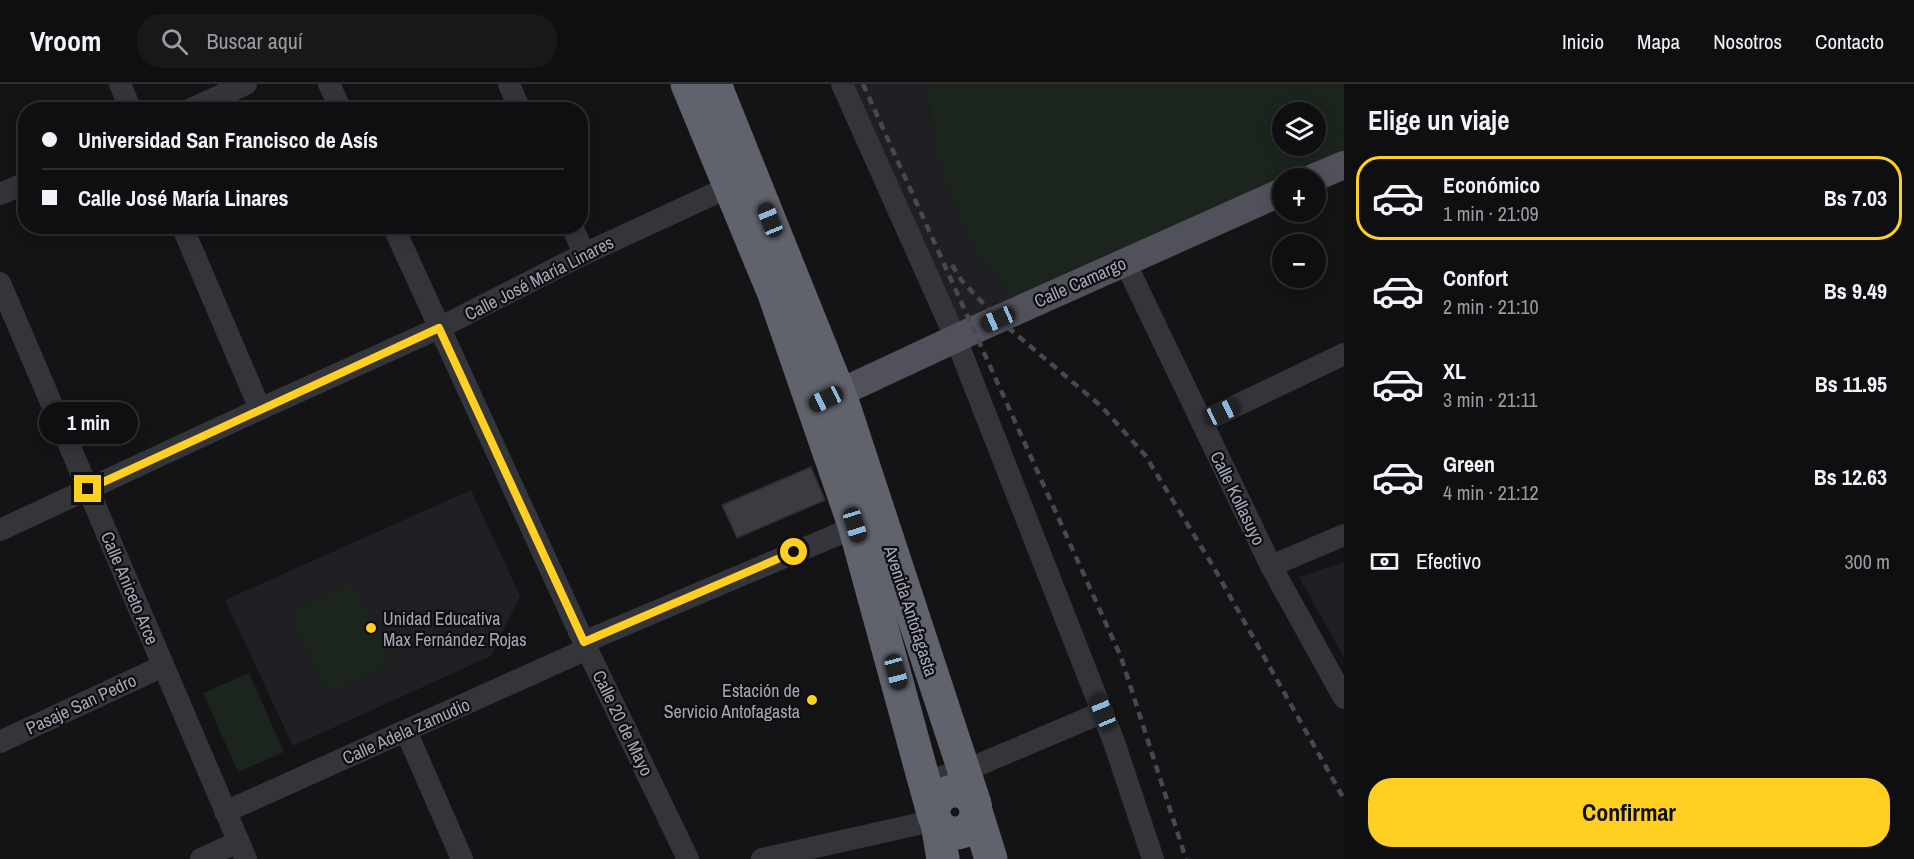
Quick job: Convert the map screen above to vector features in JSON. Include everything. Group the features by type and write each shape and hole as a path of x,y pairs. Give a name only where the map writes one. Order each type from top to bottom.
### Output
{"highway":[{"name":"Avenida Antofagasta","path":"687,84 742,181"},
{"name":"Avenida Antofagasta","path":"715,84 774,294 826,399 868,521 964,771 991,859"},
{"name":"Avenida Antofagasta","path":"868,521 944,859"},
{"path":"936,820 936,803 952,791 966,794 975,807"}],"main road":[{"path":"1326,173 1344,165"},
{"name":"Calle Camargo","path":"826,399 1272,196"}],"street":[{"path":"120,84 128,102"},
{"path":"207,102 246,84"},
{"path":"329,84 337,102"},
{"path":"509,84 517,102"},
{"path":"842,84 956,339 1103,712 1153,859"},
{"name":"Calle José María Linares","path":"0,530 439,328 584,254 742,181"},
{"path":"0,194 18,186"},
{"path":"185,234 260,409"},
{"name":"Calle 20 de Mayo","path":"397,234 586,645 688,859"},
{"path":"575,234 584,254"},
{"name":"Calle Kollasuyo","path":"1125,262 1271,566 1344,698"},
{"name":"Calle Aniceto Arce","path":"0,283 242,851"},
{"path":"1202,422 1344,354"},
{"name":"Calle Adela Zamudio","path":"225,812 586,645 868,521"},
{"path":"1271,566 1344,535"},
{"name":"Pasaje San Pedro","path":"0,742 163,666"},
{"path":"925,781 964,771 1103,712"},
{"path":"406,730 462,859"},
{"path":"762,859 936,820"},
{"path":"201,859 242,851"}],"shaded area":[{"path":"832,84 926,84 935,154 1016,302 946,331"},
{"path":"926,84 1344,84 1344,151 1307,168 1272,168 1272,184 1016,302 970,242 935,154"},
{"name":"Unidad Educativa Max Fernández Rojas","path":"471,490 520,596 491,656 293,746 225,600"},
{"path":"1344,562 1344,657 1299,577"},
{"path":"352,583 391,663 327,693 289,613"},
{"path":"249,673 284,752 238,772 203,693"}],"building":[{"path":"811,467 825,500 737,538 722,505"}],"railway":[{"path":"863,84 1121,657 1186,859"},
{"path":"952,265 962,281 998,319 1101,406 1145,455 1213,566 1344,799"}],"place":[{"name":"Unidad Educativa Max Fernández Rojas","path":"371,628"},
{"name":"Estación de Servicio Antofagasta","path":"812,700"}],"route":[{"path":"88,489 439,328 584,642 794,552"}]}
